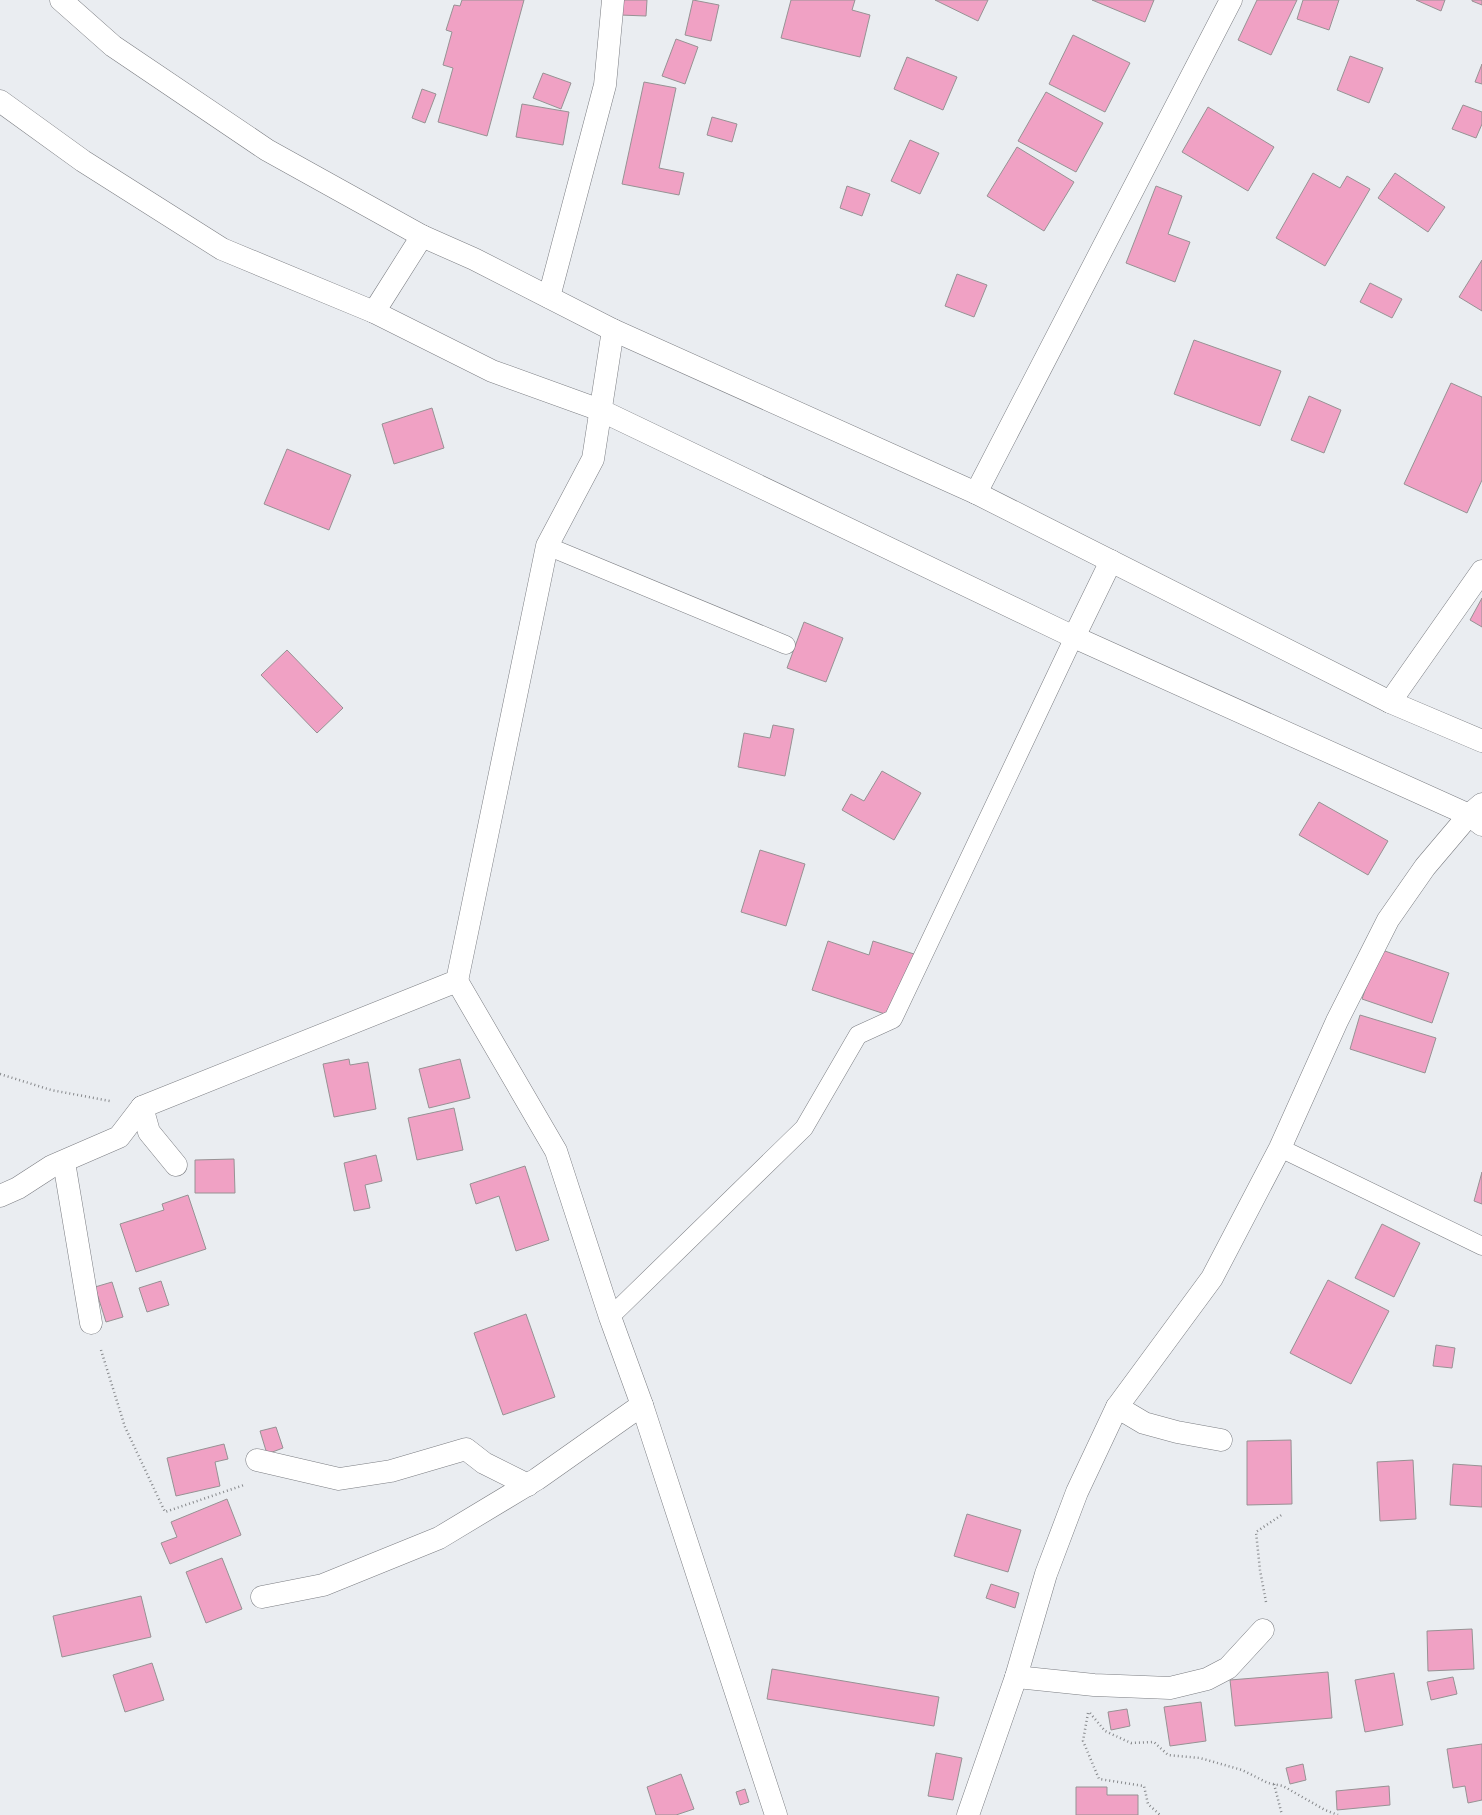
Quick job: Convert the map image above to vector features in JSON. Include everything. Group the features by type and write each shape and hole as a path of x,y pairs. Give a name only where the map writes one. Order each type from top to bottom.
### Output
{"street":[{"path":"61,0 113,46 267,150 422,236 474,259 613,330 976,494 1390,702 1482,742"},
{"path":"549,297 605,85 613,0"},
{"path":"976,494 1231,0"},
{"path":"0,101 83,161 222,249 374,312 492,371 600,410 1074,637 1478,815 1426,866 1388,920 1337,1021 1280,1148 1212,1278 1117,1407 1077,1492 1046,1574 1016,1677 968,1815"},
{"path":"374,312 422,236"},
{"path":"613,330 593,459 547,546 457,981 556,1151 610,1317 642,1405 776,1815"},
{"path":"1074,637 1111,561"},
{"path":"1390,702 1482,571"},
{"path":"0,1196 18,1188 52,1166 119,1137 142,1107 457,981"},
{"path":"142,1107 149,1132 176,1165"},
{"path":"64,1162 91,1323"},
{"path":"262,1597 323,1584 439,1538 528,1485 642,1405"},
{"path":"1117,1407 1144,1423 1177,1432 1221,1440"},
{"path":"256,1460 339,1479 391,1471 466,1449 484,1463 528,1485"},
{"path":"1016,1677 1094,1685 1170,1688 1207,1679 1228,1668 1263,1630"}],"lane":[{"path":"547,546 786,645"},
{"path":"610,1317 804,1128 858,1035 893,1019 1074,637"},
{"path":"1280,1148 1482,1246"}],"path":[{"path":"0,1074 51,1090 142,1107"},
{"path":"91,1323 108,1371 125,1427 165,1512 251,1482 256,1460"},
{"path":"1263,1630 1266,1604 1260,1570 1256,1532 1283,1514"},
{"path":"1160,1815 1148,1804 1144,1786 1099,1778 1083,1741 1088,1711 1105,1732 1131,1743 1154,1742 1168,1755 1200,1758 1242,1770 1268,1784 1283,1786 1325,1810 1338,1815"},
{"path":"1274,1784 1282,1815"}],"building":[{"path":"462,0 524,0 487,136 438,122 453,68 443,65 452,32 446,30 454,5 460,6"},
{"path":"621,0 647,0 646,16 620,15"},
{"path":"693,0 719,5 711,41 685,35"},
{"path":"791,0 855,0 852,10 870,15 860,57 781,38"},
{"path":"935,0 988,0 978,21"},
{"path":"1092,0 1154,0 1145,22"},
{"path":"1257,0 1297,0 1271,55 1238,40"},
{"path":"1303,0 1339,0 1329,30 1297,19"},
{"path":"1416,0 1445,0 1441,11"},
{"path":"1482,0 1482,5 1472,1"},
{"path":"1073,35 1130,63 1105,112 1049,84"},
{"path":"676,39 698,47 685,84 662,76"},
{"path":"1350,56 1383,68 1369,103 1337,90"},
{"path":"907,57 957,77 943,110 894,89"},
{"path":"1482,64 1482,84 1475,82"},
{"path":"543,73 571,83 561,109 533,98"},
{"path":"644,82 676,88 659,168 684,173 679,195 622,184"},
{"path":"422,89 436,94 425,123 412,118"},
{"path":"1046,92 1103,123 1076,172 1018,141"},
{"path":"522,104 569,112 563,145 516,137"},
{"path":"1463,105 1482,112 1482,124 1476,138 1452,129"},
{"path":"1208,107 1274,147 1248,191 1182,152"},
{"path":"712,117 737,124 732,142 707,135"},
{"path":"910,140 939,153 920,194 891,181"},
{"path":"1017,147 1074,182 1044,231 987,196"},
{"path":"1313,173 1340,188 1347,176 1370,189 1325,266 1276,238"},
{"path":"1395,173 1445,207 1428,232 1378,198"},
{"path":"847,186 870,194 862,216 840,208"},
{"path":"1156,186 1182,196 1168,234 1190,242 1175,282 1126,263"},
{"path":"1482,260 1482,311 1459,297"},
{"path":"957,274 987,285 974,317 945,306"},
{"path":"1370,283 1402,299 1392,318 1360,302"},
{"path":"1194,340 1281,371 1260,426 1174,394"},
{"path":"1451,383 1482,397 1482,480 1467,513 1404,484"},
{"path":"1309,396 1341,410 1324,453 1291,440"},
{"path":"432,408 444,448 394,464 382,424"},
{"path":"287,449 351,475 329,530 264,504"},
{"path":"1482,598 1482,627 1470,620"},
{"path":"804,622 843,638 826,682 787,668"},
{"path":"287,650 343,708 317,733 261,675"},
{"path":"773,725 794,729 785,776 738,767 744,733 770,738"},
{"path":"882,771 921,793 894,840 842,810 851,794 864,801"},
{"path":"1319,802 1388,841 1368,875 1299,835"},
{"path":"760,850 805,864 786,926 741,912"},
{"path":"828,941 869,955 873,941 914,954 894,1017 812,990"},
{"path":"1379,949 1449,973 1432,1023 1362,999"},
{"path":"1360,1015 1436,1038 1425,1073 1350,1049"},
{"path":"349,1059 350,1065 368,1062 376,1109 334,1117 323,1064"},
{"path":"460,1059 470,1098 429,1108 419,1069"},
{"path":"454,1108 463,1150 417,1160 408,1118"},
{"path":"376,1155 382,1181 365,1185 370,1208 354,1211 344,1163"},
{"path":"234,1159 235,1193 195,1193 195,1160"},
{"path":"525,1166 549,1240 516,1251 499,1196 476,1204 470,1184"},
{"path":"1482,1172 1482,1204 1474,1201"},
{"path":"188,1195 206,1249 136,1272 120,1224 164,1210 162,1204"},
{"path":"1382,1224 1420,1243 1394,1297 1355,1278"},
{"path":"1328,1280 1389,1311 1351,1384 1290,1353"},
{"path":"161,1281 169,1305 147,1312 139,1288"},
{"path":"112,1282 123,1317 106,1322 95,1287"},
{"path":"526,1314 555,1397 503,1415 474,1333"},
{"path":"1436,1345 1455,1348 1452,1368 1433,1366"},
{"path":"276,1427 283,1448 267,1454 260,1431"},
{"path":"1291,1440 1292,1504 1247,1505 1247,1441"},
{"path":"224,1444 228,1459 215,1462 220,1486 176,1496 167,1458"},
{"path":"1413,1460 1416,1519 1380,1521 1377,1462"},
{"path":"1453,1464 1482,1466 1482,1507 1450,1505"},
{"path":"227,1499 241,1535 170,1564 161,1543 177,1537 171,1522"},
{"path":"967,1514 1021,1530 1008,1572 954,1556"},
{"path":"222,1558 242,1609 206,1623 186,1572"},
{"path":"991,1584 1019,1593 1015,1608 986,1598"},
{"path":"141,1596 151,1637 62,1657 53,1616"},
{"path":"1472,1629 1474,1669 1428,1671 1427,1631"},
{"path":"152,1663 164,1700 125,1712 113,1675"},
{"path":"772,1669 939,1697 934,1726 767,1699"},
{"path":"1328,1672 1332,1718 1235,1726 1230,1680"},
{"path":"1394,1673 1403,1725 1365,1732 1355,1680"},
{"path":"1453,1677 1457,1694 1431,1700 1427,1682"},
{"path":"1201,1702 1206,1741 1170,1746 1164,1707"},
{"path":"1127,1709 1130,1726 1111,1730 1108,1712"},
{"path":"1482,1744 1482,1800 1468,1803 1465,1786 1453,1788 1447,1749"},
{"path":"936,1753 962,1758 953,1800 928,1796"},
{"path":"1303,1764 1306,1780 1290,1784 1286,1768"},
{"path":"681,1774 694,1809 676,1815 656,1815 647,1787"},
{"path":"1389,1786 1390,1805 1337,1810 1336,1791"},
{"path":"1076,1787 1107,1787 1107,1795 1138,1795 1138,1815 1076,1815"},
{"path":"745,1789 749,1802 740,1805 736,1792"}]}
